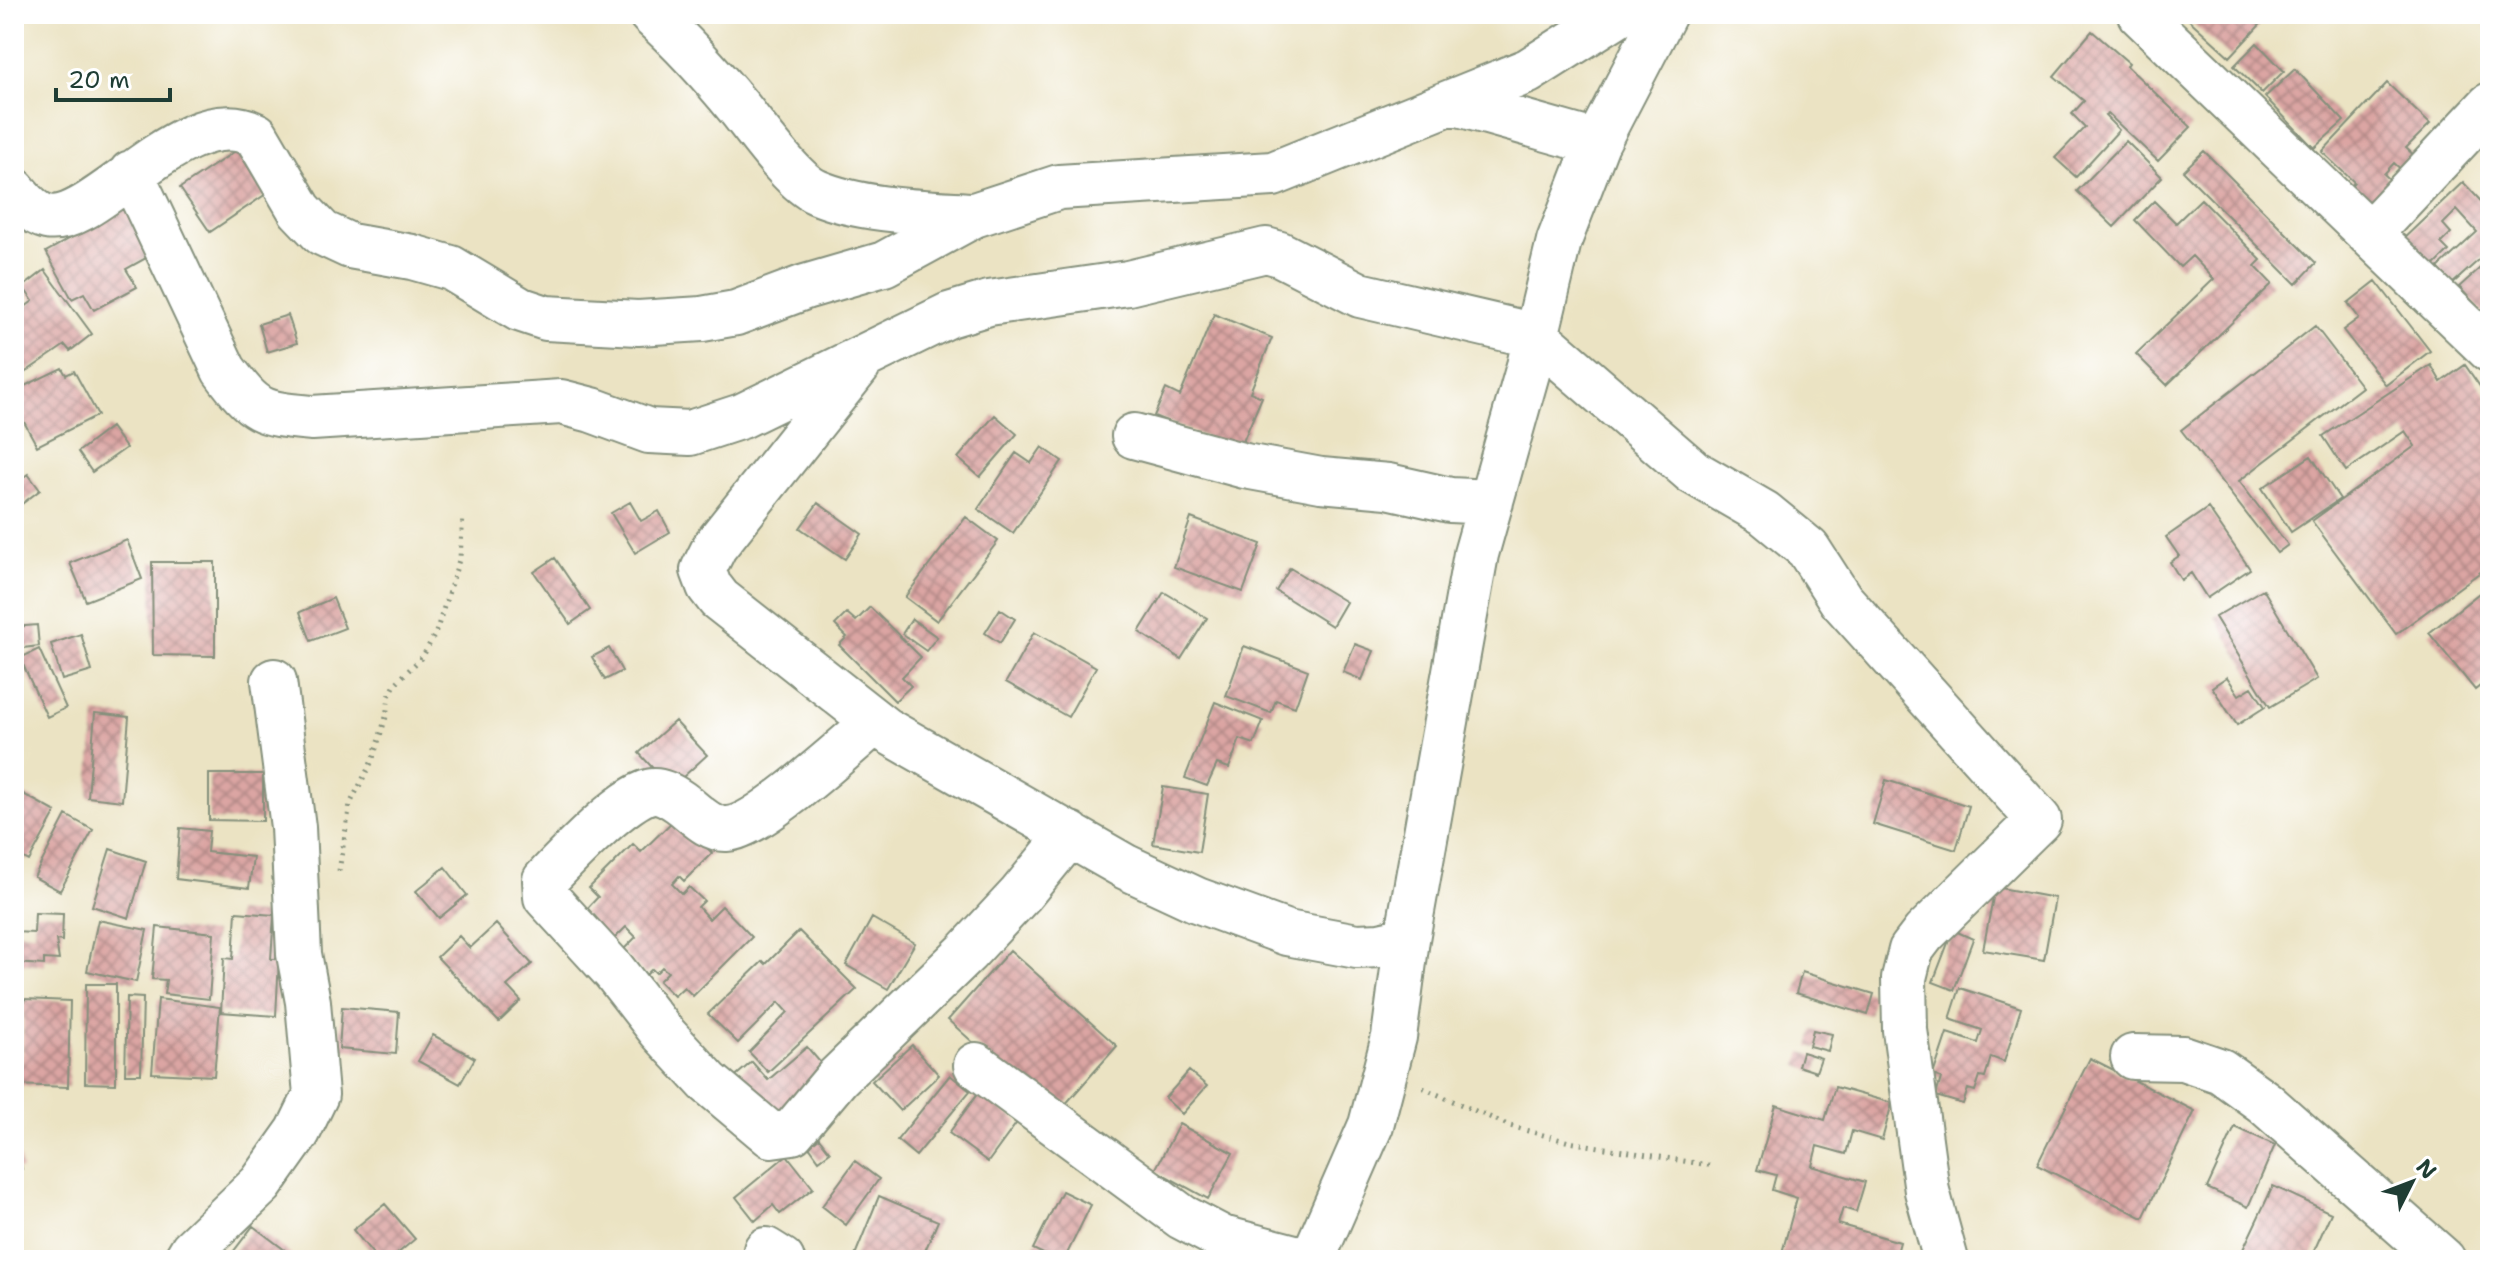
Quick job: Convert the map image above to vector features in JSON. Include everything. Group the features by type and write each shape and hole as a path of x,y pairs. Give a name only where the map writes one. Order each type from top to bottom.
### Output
{"street":[{"path":"651,14 738,106 777,157 815,192 905,211 974,215"},
{"path":"14,190 34,210 48,217 64,216 87,204 152,158 196,136 230,127 243,129 256,135 300,210 322,233 350,246 412,257 451,268 519,309 546,318 638,323 702,319 736,313 805,287 884,264 974,215 1059,187 1273,174 1528,71 1618,14"},
{"path":"1312,1260 1371,1125 1394,1037 1407,939 1473,570 1559,241 1597,143 1664,14"},
{"path":"2140,14 2490,350"},
{"path":"1452,102 1597,143"},
{"path":"2369,234 2490,105"},
{"path":"131,173 224,370 252,403 261,411 273,414 312,418 561,402 649,431 690,433 742,416 949,315 989,303 1128,283 1266,250 1280,254 1360,295 1536,336 1693,472 1764,513 1808,549 1841,600 2039,820 1924,933 1911,950 1904,978 1905,1030 1927,1191 1946,1260"},
{"path":"864,358 715,546 703,570 709,586 719,599 875,722 1126,867 1197,900 1287,933 1357,946 1407,939"},
{"path":"1134,436 1245,466 1321,480 1388,486 1450,500 1491,502"},
{"path":"186,1260 192,1250 261,1184 298,1132 316,1095 308,1002 299,954 293,827 274,681"},
{"path":"875,722 822,767 743,826 725,829 707,823 669,795 654,790 640,795 610,817 545,880 546,897 614,971 660,1030 708,1082 771,1135 792,1132 838,1077 967,952 1021,894 1070,834"},
{"path":"2133,1057 2183,1058 2221,1071 2264,1102 2443,1260"},
{"path":"976,1065 1182,1217 1222,1238 1306,1260"}],"path":[{"path":"516,14 528,17 553,14"},
{"path":"337,881 350,804 372,761 386,717 389,696 396,683 423,656 436,632 460,557 463,517"},
{"path":"1385,1072 1510,1126 1569,1142 1714,1166"}],"building":[{"path":"2191,14 2270,14 2230,57 2187,18"},
{"path":"2092,31 2129,63 2127,66 2191,127 2158,161 2108,114 2105,116 2119,130 2076,177 2055,158 2085,127 2072,114 2084,101 2054,76"},
{"path":"2257,43 2284,71 2262,93 2234,66"},
{"path":"2295,69 2344,121 2314,148 2265,97"},
{"path":"2387,83 2430,124 2406,148 2418,159 2405,173 2394,163 2384,174 2402,191 2380,214 2351,186 2354,182 2322,152"},
{"path":"2126,141 2162,177 2114,227 2077,191"},
{"path":"237,150 266,194 210,232 180,188"},
{"path":"2204,151 2316,263 2296,284 2183,171"},
{"path":"2463,182 2490,211 2490,250 2452,284 2438,268 2477,232 2457,210 2443,224 2451,233 2441,243 2449,251 2430,270 2401,241"},
{"path":"2201,199 2261,260 2255,266 2272,284 2167,385 2136,354 2214,279 2192,256 2180,267 2135,220 2154,201 2176,223"},
{"path":"128,206 155,253 126,269 137,287 94,310 84,293 72,299 46,252"},
{"path":"2490,259 2490,320 2459,287"},
{"path":"45,270 92,334 70,351 65,345 14,380 14,315 33,301 23,287"},
{"path":"2376,281 2430,351 2386,385 2343,330 2359,318 2348,303"},
{"path":"1214,314 1272,338 1250,392 1262,397 1239,451 1154,416 1166,389 1180,396"},
{"path":"288,315 297,343 267,352 259,324"},
{"path":"2315,326 2362,387 2239,481 2288,545 2277,553 2181,430"},
{"path":"2431,365 2441,382 2465,365 2490,401 2490,565 2396,634 2312,521 2415,446 2405,431 2346,471 2323,436"},
{"path":"62,368 66,375 74,371 98,415 37,446 17,409 14,411 14,391"},
{"path":"995,415 1017,434 980,477 958,458"},
{"path":"111,427 126,448 92,472 78,452"},
{"path":"1042,447 1062,461 1013,533 978,509 1016,453 1031,463"},
{"path":"2311,456 2340,499 2291,532 2262,488"},
{"path":"14,458 21,471 14,475"},
{"path":"28,474 40,490 14,510 14,484"},
{"path":"630,502 641,521 659,511 670,532 635,553 611,513"},
{"path":"818,503 862,534 845,559 800,528"},
{"path":"2208,508 2250,569 2207,598 2191,573 2181,580 2170,562 2179,556 2166,537"},
{"path":"966,517 998,541 937,621 905,597"},
{"path":"1191,518 1261,544 1243,592 1174,567"},
{"path":"127,540 142,579 86,601 70,563"},
{"path":"555,558 590,610 570,624 534,572"},
{"path":"152,562 215,562 215,656 153,655"},
{"path":"1290,568 1346,602 1332,626 1276,591"},
{"path":"2263,589 2317,679 2270,707 2215,617"},
{"path":"2483,590 2490,599 2490,678 2475,690 2429,633"},
{"path":"1164,592 1207,618 1181,659 1139,632"},
{"path":"333,598 345,628 311,641 300,612"},
{"path":"870,607 921,657 902,677 911,686 895,701 839,645 847,637 835,625 847,613 856,621"},
{"path":"1000,609 1015,619 1000,643 985,633"},
{"path":"912,619 937,637 926,651 902,634"},
{"path":"37,625 39,646 14,649 14,627"},
{"path":"1034,632 1096,667 1068,717 1006,682"},
{"path":"81,634 92,671 62,680 51,644"},
{"path":"1355,644 1374,651 1362,680 1343,672"},
{"path":"1244,646 1308,670 1295,707 1276,700 1271,713 1226,696"},
{"path":"609,648 622,671 605,680 592,657"},
{"path":"39,649 66,708 47,717 20,658"},
{"path":"2227,677 2239,695 2252,687 2265,707 2237,725 2212,687"},
{"path":"1215,702 1263,721 1254,744 1240,739 1229,768 1217,764 1207,786 1185,778"},
{"path":"95,713 129,717 122,801 88,797"},
{"path":"675,721 707,755 671,788 639,753"},
{"path":"209,774 263,774 263,821 209,820"},
{"path":"1886,780 1969,806 1956,850 1873,824"},
{"path":"1163,787 1208,794 1199,852 1153,844"},
{"path":"16,790 56,812 29,861 14,853"},
{"path":"66,815 93,830 60,891 34,877"},
{"path":"677,817 712,853 684,881 679,876 672,884 682,894 689,887 704,901 698,907 709,919 722,906 752,937 693,996 684,987 674,996 659,981 668,972 662,967 656,973 652,969 646,975 622,951 636,937 626,927 611,942 583,913 598,897 589,888 633,844 641,852"},
{"path":"180,828 209,831 207,852 253,857 249,888 176,879"},
{"path":"110,849 146,861 129,918 92,906"},
{"path":"445,867 467,895 439,918 416,891"},
{"path":"1995,887 2055,898 2044,960 1983,950"},
{"path":"236,912 274,915 271,959 279,959 276,1016 221,1012 224,958 233,959"},
{"path":"35,913 63,914 62,941 56,940 59,960 44,959 44,965 14,963 14,932 34,933"},
{"path":"872,918 915,943 888,989 846,965"},
{"path":"98,920 147,930 136,982 87,971"},
{"path":"496,924 532,964 507,986 521,1001 499,1022 437,957 459,936 470,948"},
{"path":"157,927 214,933 209,999 164,994 166,980 152,979"},
{"path":"1953,930 1973,939 1954,990 1933,982"},
{"path":"799,931 857,989 768,1072 749,1052 788,1012 779,1002 738,1043 708,1014"},
{"path":"1010,950 1117,1046 1055,1116 948,1020"},
{"path":"1802,972 1874,994 1868,1015 1796,993"},
{"path":"86,984 116,984 116,1084 85,1083"},
{"path":"1960,988 2021,1008 2004,1062 1991,1057 1985,1077 1980,1076 1975,1091 1968,1089 1963,1104 1936,1096 1941,1078 1933,1075 1947,1033 1978,1043 1982,1030 1950,1019"},
{"path":"127,997 143,998 141,1074 125,1074"},
{"path":"24,999 70,1001 68,1087 14,1085 14,1064 22,1064"},
{"path":"158,999 220,1007 214,1076 152,1073"},
{"path":"342,1007 399,1012 396,1054 339,1049"},
{"path":"1813,1030 1832,1034 1828,1051 1809,1046"},
{"path":"433,1035 475,1058 460,1084 418,1061"},
{"path":"912,1045 939,1075 900,1111 872,1081"},
{"path":"807,1047 831,1075 772,1126 732,1079 752,1062 768,1080"},
{"path":"1802,1052 1821,1058 1816,1072 1798,1066"},
{"path":"2090,1058 2195,1111 2143,1218 2037,1165"},
{"path":"1189,1071 1207,1086 1182,1114 1165,1098"},
{"path":"950,1075 970,1091 916,1156 897,1140"},
{"path":"1835,1087 1892,1103 1882,1140 1852,1131 1846,1154 1817,1146 1812,1166 1865,1182 1856,1212 1843,1208 1838,1224 1900,1242 1895,1260 1780,1260 1797,1198 1772,1190 1776,1175 1757,1170 1776,1105 1825,1120"},
{"path":"978,1093 1018,1121 988,1162 949,1133"},
{"path":"1179,1124 1233,1153 1208,1199 1155,1170"},
{"path":"2235,1127 2275,1145 2248,1207 2207,1188"},
{"path":"14,1132 22,1169 14,1170"},
{"path":"819,1138 830,1152 819,1160 809,1146"},
{"path":"787,1155 813,1188 780,1214 773,1205 755,1221 736,1197"},
{"path":"855,1161 879,1179 846,1225 822,1206"},
{"path":"2273,1186 2331,1213 2310,1260 2238,1260"},
{"path":"1062,1191 1091,1205 1064,1260 1056,1260 1033,1249"},
{"path":"879,1196 938,1221 921,1260 853,1260"},
{"path":"385,1204 415,1239 390,1260 378,1260 353,1230"},
{"path":"253,1226 298,1260 227,1260"}]}
